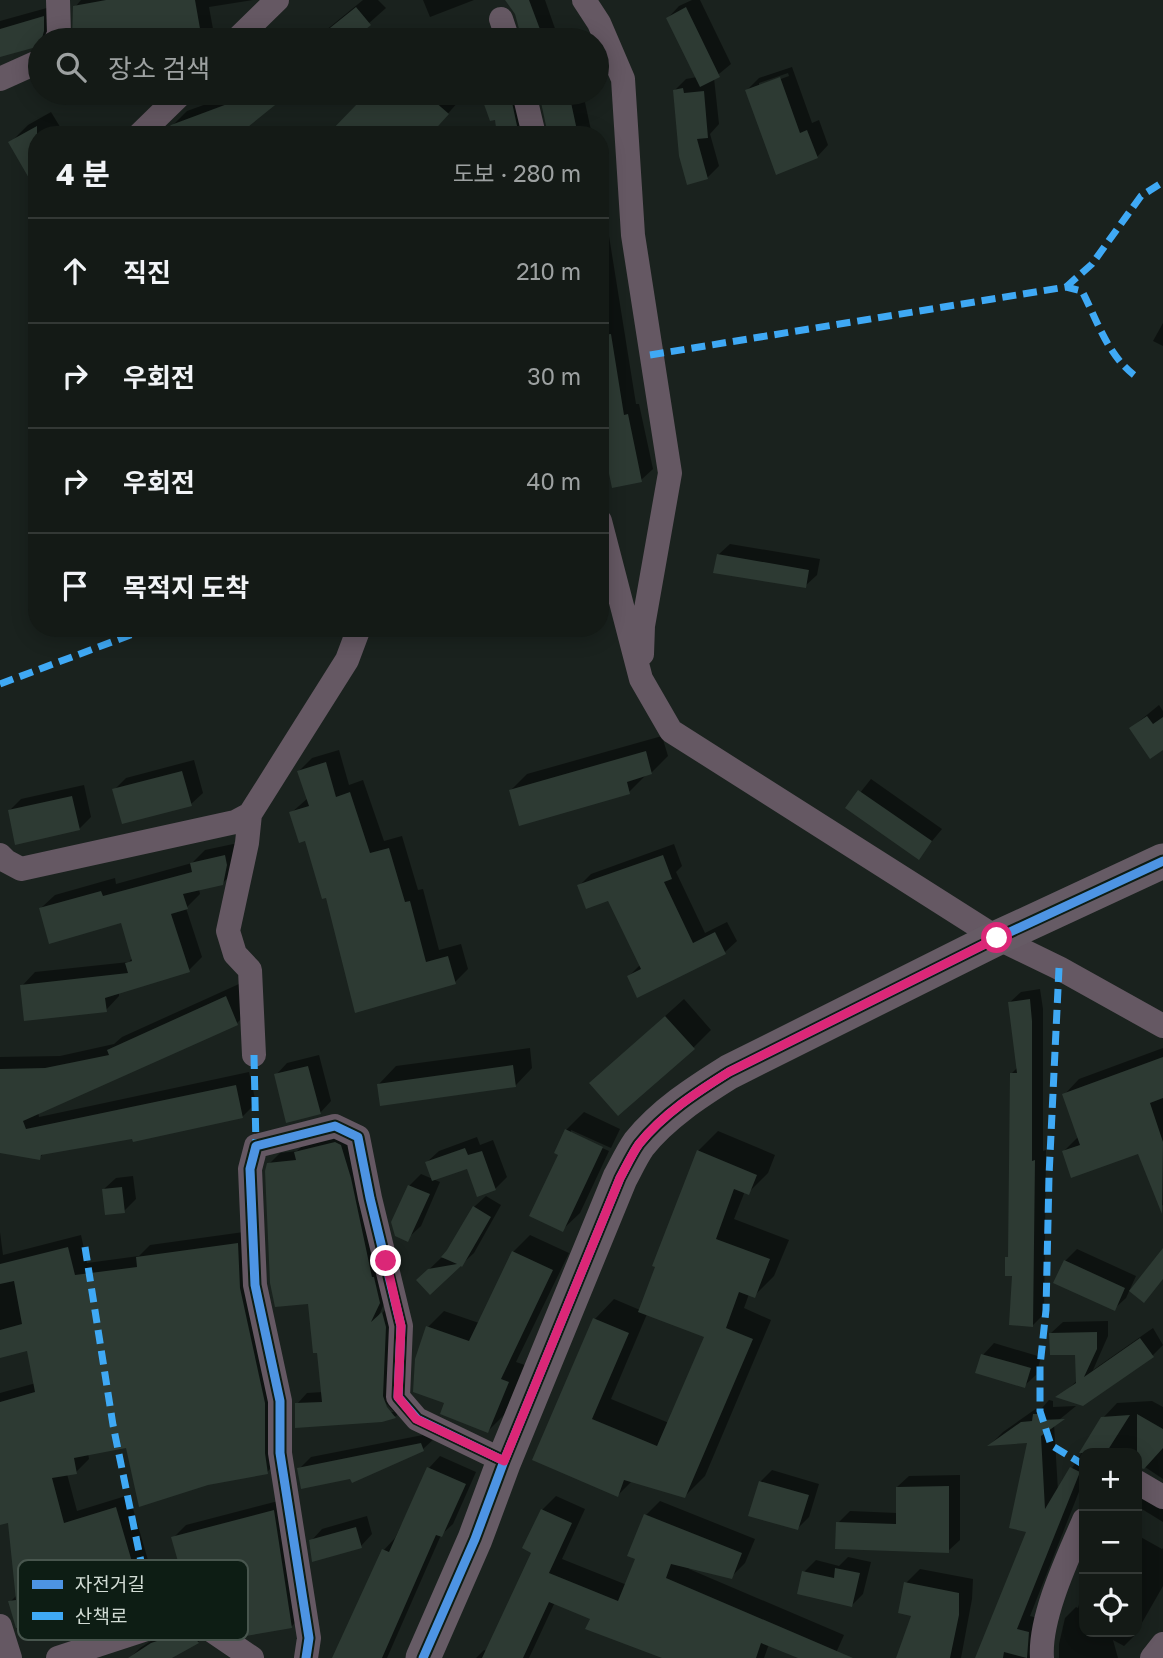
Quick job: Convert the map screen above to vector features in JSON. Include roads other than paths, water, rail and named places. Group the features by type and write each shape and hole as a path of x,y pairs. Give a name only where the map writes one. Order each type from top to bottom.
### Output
{"street":[{"path":"58,0 59,28"},
{"path":"248,28 277,0"},
{"path":"584,0 602,28"},
{"path":"609,45 623,79 633,235 670,473 643,626 642,679"},
{"path":"0,79 28,66"},
{"path":"148,126 170,105"},
{"path":"527,105 532,126"},
{"path":"609,555 642,679 671,731 997,938 1059,968 1163,1026"},
{"path":"254,1055 250,970 235,954 228,931 247,843 250,814 347,660 356,637"},
{"path":"0,855 22,869 235,822 250,814"},
{"path":"423,1658 475,1539 504,1461 620,1178 638,1145 663,1119 699,1090 729,1072 997,938 1163,860"},
{"path":"306,1658 309,1638 280,1453 280,1401 255,1285 250,1169 256,1146 335,1126 358,1137 401,1326 398,1397 416,1419 504,1461"},
{"path":"1142,1485 1163,1497"},
{"path":"1042,1658 1041,1642 1063,1569 1079,1532"},
{"path":"0,1626 10,1658"},
{"path":"58,1658 112,1640"},
{"path":"225,1640 252,1658"},
{"path":"1152,1658 1163,1644"}]}
